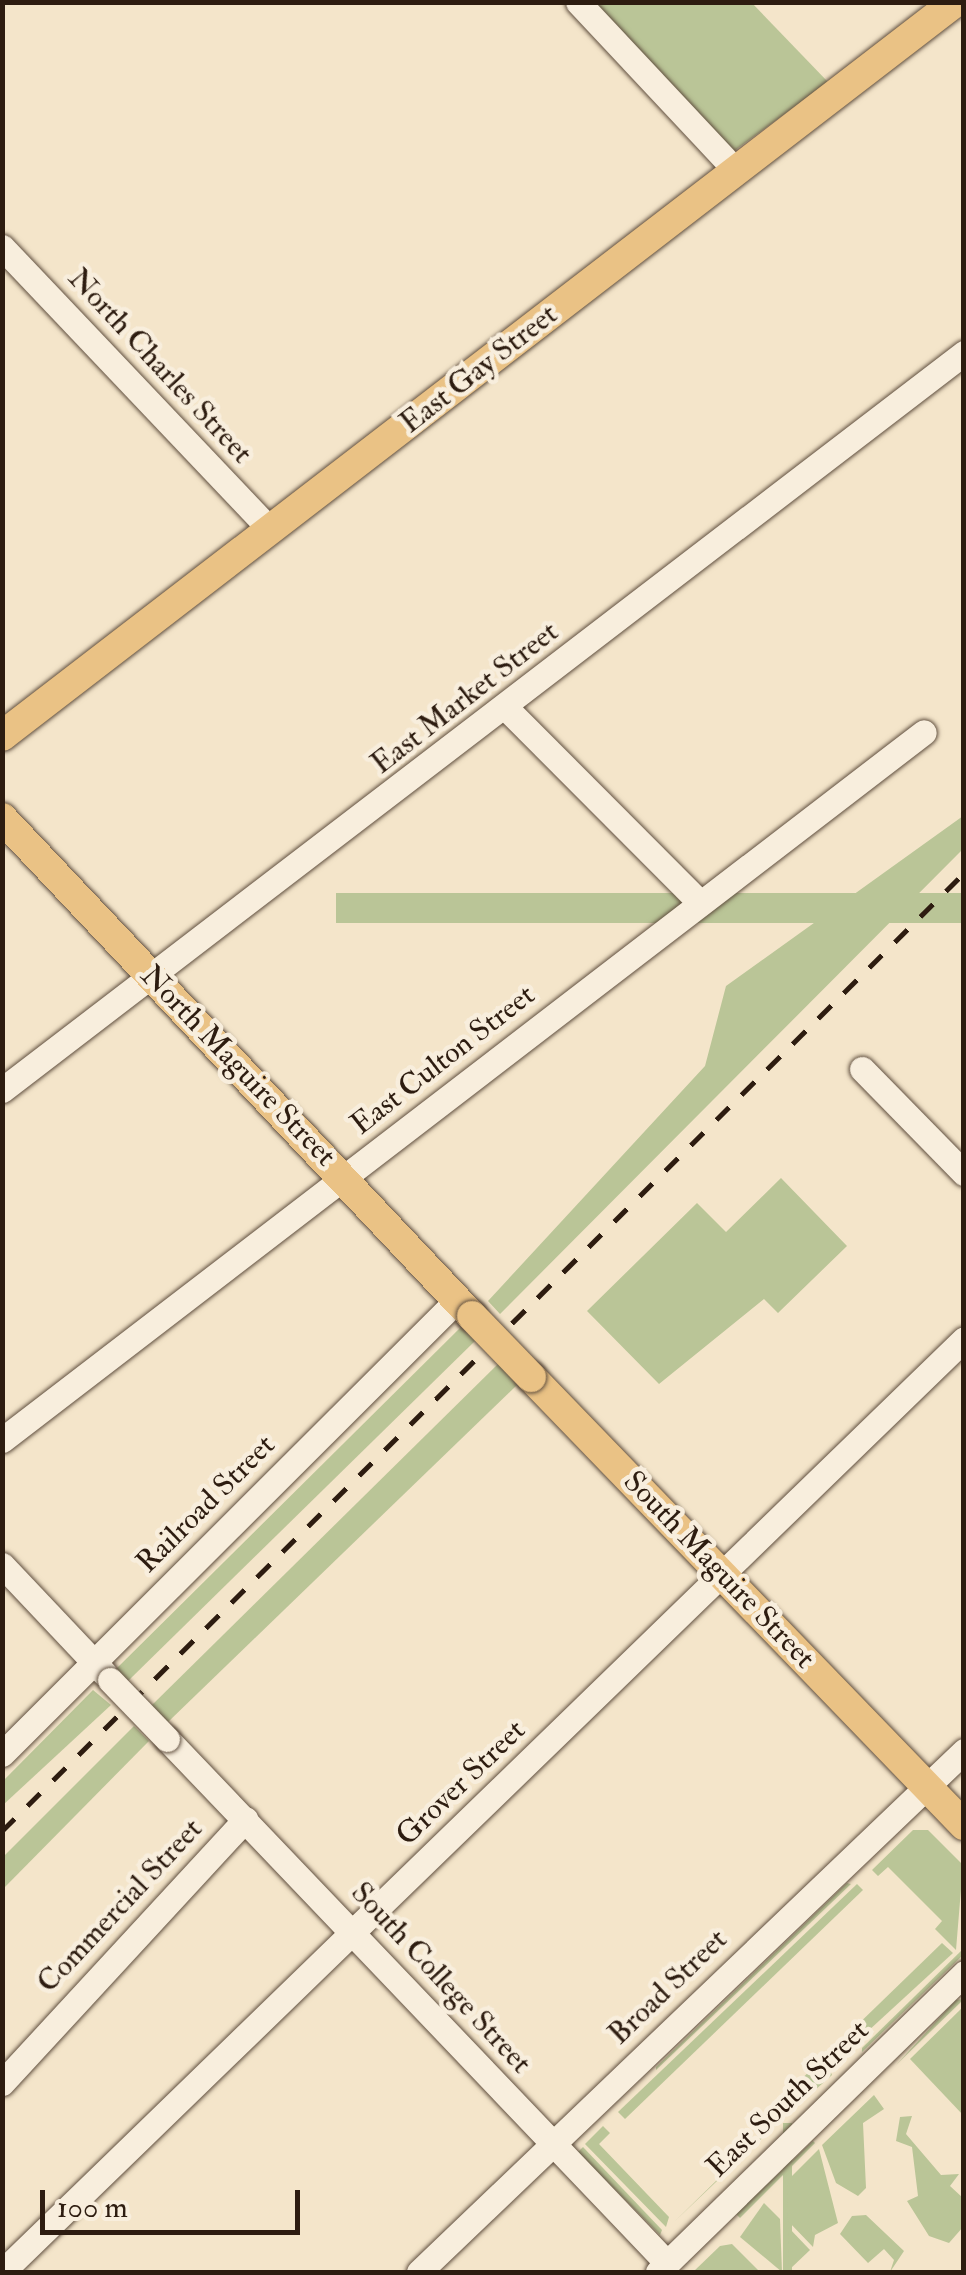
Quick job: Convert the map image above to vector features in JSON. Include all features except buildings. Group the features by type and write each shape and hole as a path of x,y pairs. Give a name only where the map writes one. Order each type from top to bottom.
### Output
{"main road":[{"name":"East Gay Street","path":"2,736 955,2"},
{"name":"North Maguire Street","path":"2,818 465,1308"},
{"name":"South Maguire Street","path":"465,1308 964,1824"}],"street":[{"path":"578,2 734,170"},
{"name":"North Charles Street","path":"2,248 270,529"},
{"name":"East Market Street","path":"2,1090 506,708 964,353"},
{"path":"506,708 700,903"},
{"name":"East Culton Street","path":"2,1440 924,732"},
{"path":"862,1069 964,1173"},
{"name":"Railroad Street","path":"2,1754 102,1671 465,1308"},
{"name":"Grover Street","path":"2,2272 964,1339"},
{"name":"South College Street","path":"8,1581 102,1671 354,1931 662,2268"},
{"name":"Broad Street","path":"419,2272 964,1751"},
{"name":"Commercial Street","path":"2,2083 246,1819"},
{"name":"East South Street","path":"662,2268 964,1973"}],"green space":[{"path":"592,3 752,3 828,82 734,151"},
{"path":"963,816 963,849 500,1314 488,1301 705,1066 726,986"},
{"path":"336,893 963,893 963,923 336,923"},
{"path":"781,1178 847,1246 778,1313 764,1299 659,1384 587,1311 697,1203 726,1232"},
{"path":"461,1327 475,1341 128,1681 116,1669"},
{"path":"498,1364 517,1385 168,1722 151,1706"},
{"path":"93,1690 111,1705 3,1805 3,1781"},
{"path":"134,1726 149,1741 3,1889 3,1857"},
{"path":"913,1830 928,1830 963,1865 956,1950 935,1929 942,1921 888,1867 878,1876 872,1870"},
{"path":"847,1883 851,1884 656,2070 656,2067"},
{"path":"857,1884 863,1890 625,2119 618,2112"},
{"path":"942,1943 953,1953 855,2043 847,2035"},
{"path":"963,1949 963,1955 862,2052 862,2048"},
{"path":"956,2000 963,2000 896,2065"},
{"path":"963,2007 963,2115 910,2059"},
{"path":"824,2057 832,2075 788,2114 777,2103"},
{"path":"874,2095 884,2109 863,2123 866,2188 858,2196 836,2183 822,2145"},
{"path":"775,2106 783,2118 674,2222 763,2135"},
{"path":"912,2116 906,2134 941,2175 959,2174 950,2186 963,2198 963,2227 949,2243 929,2236 907,2201 918,2196 912,2147 896,2141 900,2117"},
{"path":"783,2123 792,2123 792,2272 783,2272"},
{"path":"603,2126 610,2133 599,2144 669,2217 666,2227 585,2144"},
{"path":"813,2141 740,2218 736,2214"},
{"path":"583,2147 662,2230 660,2235 578,2152"},
{"path":"819,2149 838,2223 815,2235 813,2247 788,2221 787,2181"},
{"path":"764,2203 780,2219 782,2272 740,2237"},
{"path":"866,2215 904,2251 890,2272 894,2260 884,2249 868,2263 840,2234 852,2216"},
{"path":"788,2227 810,2250 789,2270"},
{"path":"732,2244 760,2272 693,2272 720,2246"}],"railway":[{"path":"2,1831 964,873"}]}
